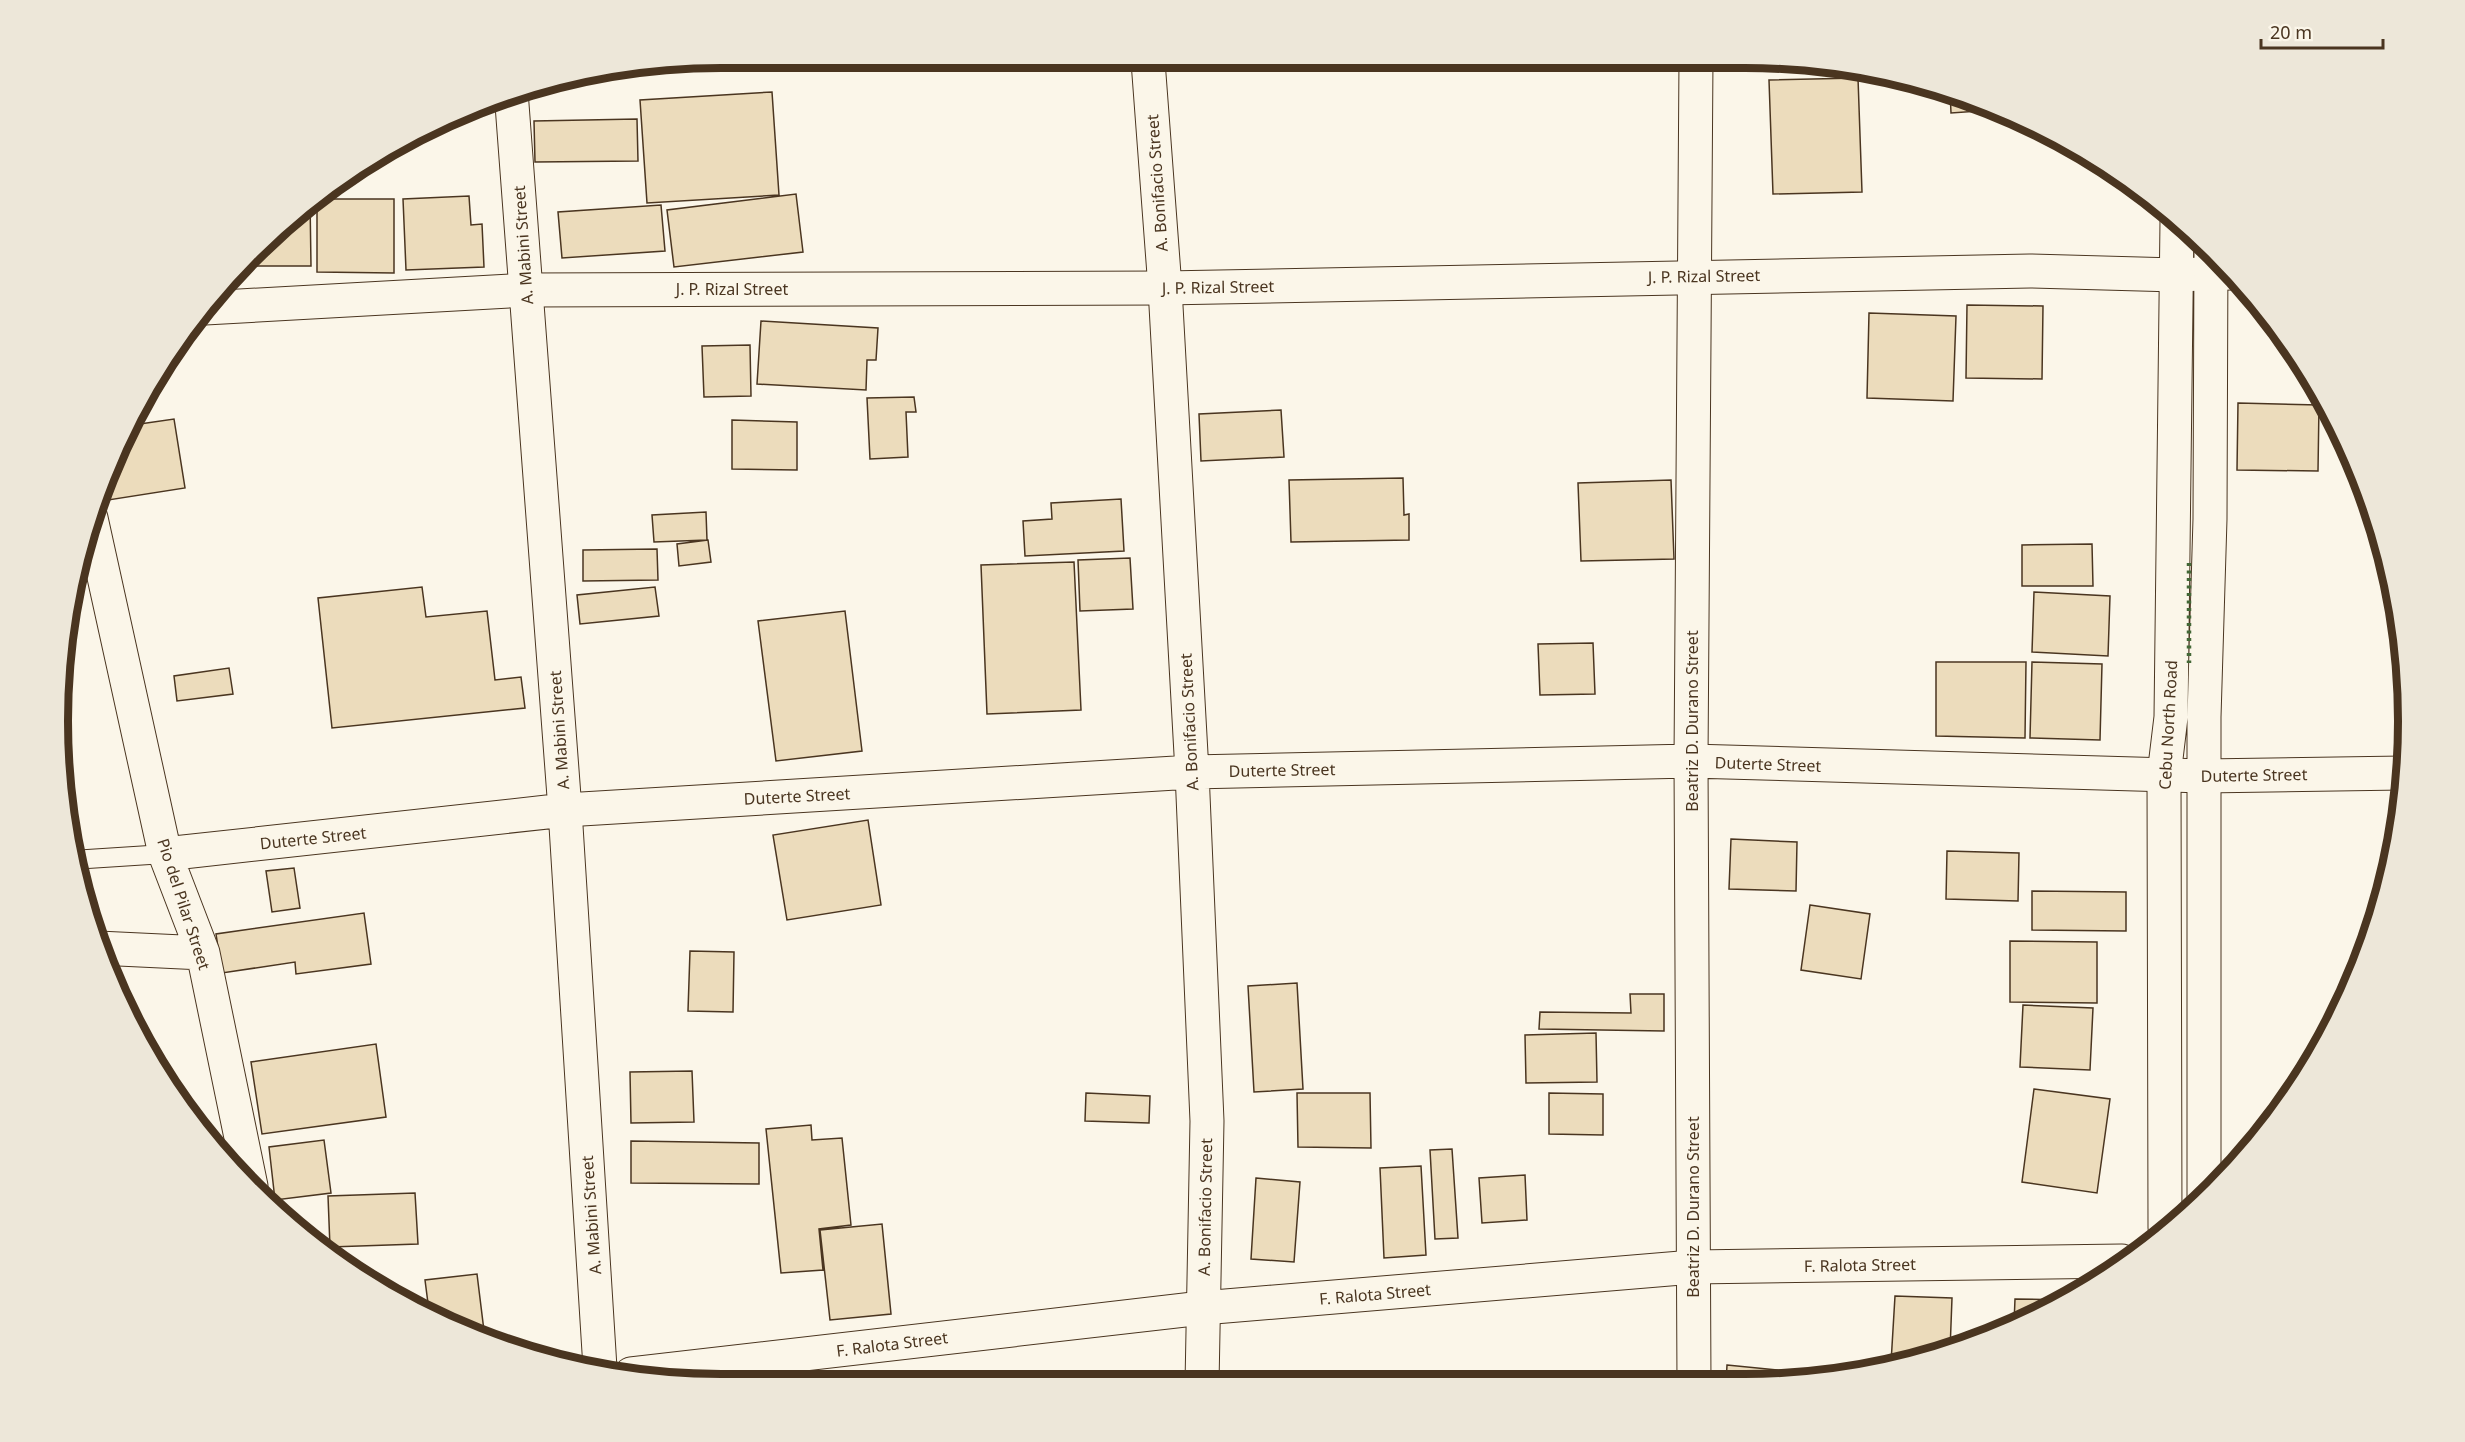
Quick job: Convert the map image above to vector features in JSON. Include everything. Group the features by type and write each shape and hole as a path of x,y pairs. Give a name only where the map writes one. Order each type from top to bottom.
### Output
{"main road":[{"name":"A. Bonifacio Street","path":"1149,68 1165,288 1192,772 1207,1121 1202,1374"},
{"name":"Beatriz D. Durano Street","path":"1694,1374 1691,761 1696,68"},
{"name":"A. Mabini Street","path":"513,101 565,810 600,1363"},
{"name":"Cebu North Road","path":"2165,1220 2164,775 2171,717 2177,232"},
{"name":"J. P. Rizal Street","path":"216,307 526,290 1165,288 2030,271 2176,275 2213,266"},
{"name":"Cebu North Road","path":"2204,1185 2204,717 2218,272"},
{"name":"Pio del Pilar Street","path":"95,535 165,854 203,953 248,1171"},
{"name":"Duterte Street","path":"165,854 565,810 1192,772 1691,761 2204,776 2395,773"},
{"path":"109,949 203,953"},
{"name":"F. Ralota Street","path":"657,1371 1202,1308 1693,1268 2111,1261"}],"lane":[{"path":"83,859 165,854"}],"building":[{"path":"1858,78 1862,192 1773,194 1769,80"},
{"path":"772,92 779,195 647,203 640,100"},
{"path":"1950,101 1978,111 1951,113"},
{"path":"637,119 638,161 535,162 534,121"},
{"path":"796,194 803,252 674,267 667,210"},
{"path":"469,196 471,225 482,224 484,267 406,270 403,199"},
{"path":"329,199 394,199 394,273 317,272 317,208"},
{"path":"661,205 665,251 562,258 558,212"},
{"path":"310,213 311,266 252,266"},
{"path":"1967,305 2043,306 2042,379 1966,378"},
{"path":"1869,313 1956,316 1953,401 1867,398"},
{"path":"761,321 878,328 876,360 867,360 866,390 757,384"},
{"path":"750,345 751,396 704,397 702,346"},
{"path":"914,397 916,412 906,412 908,457 870,459 867,398"},
{"path":"2238,403 2316,405 2319,411 2318,471 2237,470"},
{"path":"1281,410 1284,457 1201,461 1199,414"},
{"path":"174,419 185,488 106,500 117,471 139,424"},
{"path":"732,420 797,422 797,470 732,469"},
{"path":"1403,478 1404,515 1409,514 1409,540 1291,542 1289,480"},
{"path":"1671,480 1674,559 1581,561 1578,483"},
{"path":"1121,499 1124,551 1025,556 1023,521 1052,519 1051,503"},
{"path":"706,512 707,540 654,542 652,515"},
{"path":"708,540 711,562 679,566 677,544"},
{"path":"2092,544 2093,586 2022,586 2022,545"},
{"path":"657,549 658,580 583,581 583,550"},
{"path":"1130,558 1133,609 1080,611 1078,560"},
{"path":"1074,562 1081,710 987,714 981,565"},
{"path":"422,587 426,617 487,611 495,680 521,677 525,708 332,728 318,598"},
{"path":"655,587 659,616 580,624 577,595"},
{"path":"2034,592 2110,596 2108,656 2032,652"},
{"path":"845,611 862,751 776,761 758,621"},
{"path":"1593,643 1595,694 1540,695 1538,644"},
{"path":"1936,662 2026,662 2025,738 1936,736"},
{"path":"2032,662 2102,664 2100,740 2030,738"},
{"path":"229,668 233,694 177,701 174,676"},
{"path":"868,820 881,905 787,920 773,835"},
{"path":"1731,839 1797,842 1796,891 1729,889"},
{"path":"1947,851 2019,853 2018,901 1946,899"},
{"path":"294,868 300,908 272,912 266,871"},
{"path":"2032,891 2126,892 2126,931 2032,930"},
{"path":"1810,905 1870,914 1861,979 1801,970"},
{"path":"364,913 371,964 296,974 295,962 222,973 216,934"},
{"path":"2010,941 2097,942 2097,1003 2010,1002"},
{"path":"690,951 734,952 733,1012 688,1011"},
{"path":"1297,983 1303,1089 1254,1092 1248,986"},
{"path":"1630,994 1664,994 1664,1031 1539,1029 1540,1012 1631,1013"},
{"path":"2023,1005 2093,1008 2090,1070 2020,1067"},
{"path":"1596,1033 1597,1082 1526,1083 1525,1035"},
{"path":"376,1044 386,1117 262,1134 251,1062"},
{"path":"692,1071 694,1122 631,1123 630,1072"},
{"path":"2034,1089 2110,1099 2097,1193 2022,1182"},
{"path":"1086,1093 1150,1096 1149,1123 1085,1121"},
{"path":"1297,1093 1370,1093 1371,1148 1298,1147"},
{"path":"1549,1093 1603,1094 1603,1135 1549,1134"},
{"path":"811,1125 812,1140 842,1138 851,1225 819,1229 823,1270 781,1273 766,1129"},
{"path":"324,1140 331,1193 277,1200 275,1198 269,1147"},
{"path":"631,1141 759,1143 759,1184 631,1183"},
{"path":"1452,1149 1458,1238 1435,1239 1430,1150"},
{"path":"1421,1166 1426,1255 1384,1258 1380,1168"},
{"path":"1525,1175 1527,1220 1482,1223 1479,1178"},
{"path":"1256,1178 1300,1182 1294,1262 1251,1259"},
{"path":"415,1193 418,1244 334,1247 330,1244 328,1196"},
{"path":"882,1224 891,1314 830,1320 820,1230"},
{"path":"477,1274 484,1330 428,1305 425,1280"},
{"path":"1895,1296 1952,1298 1950,1341 1891,1357"},
{"path":"2015,1299 2047,1300 2033,1307 2014,1316"},
{"path":"1727,1365 1798,1372 1787,1373 1727,1374"}],"hedge":[{"path":"2189,563 2189,663"}]}
